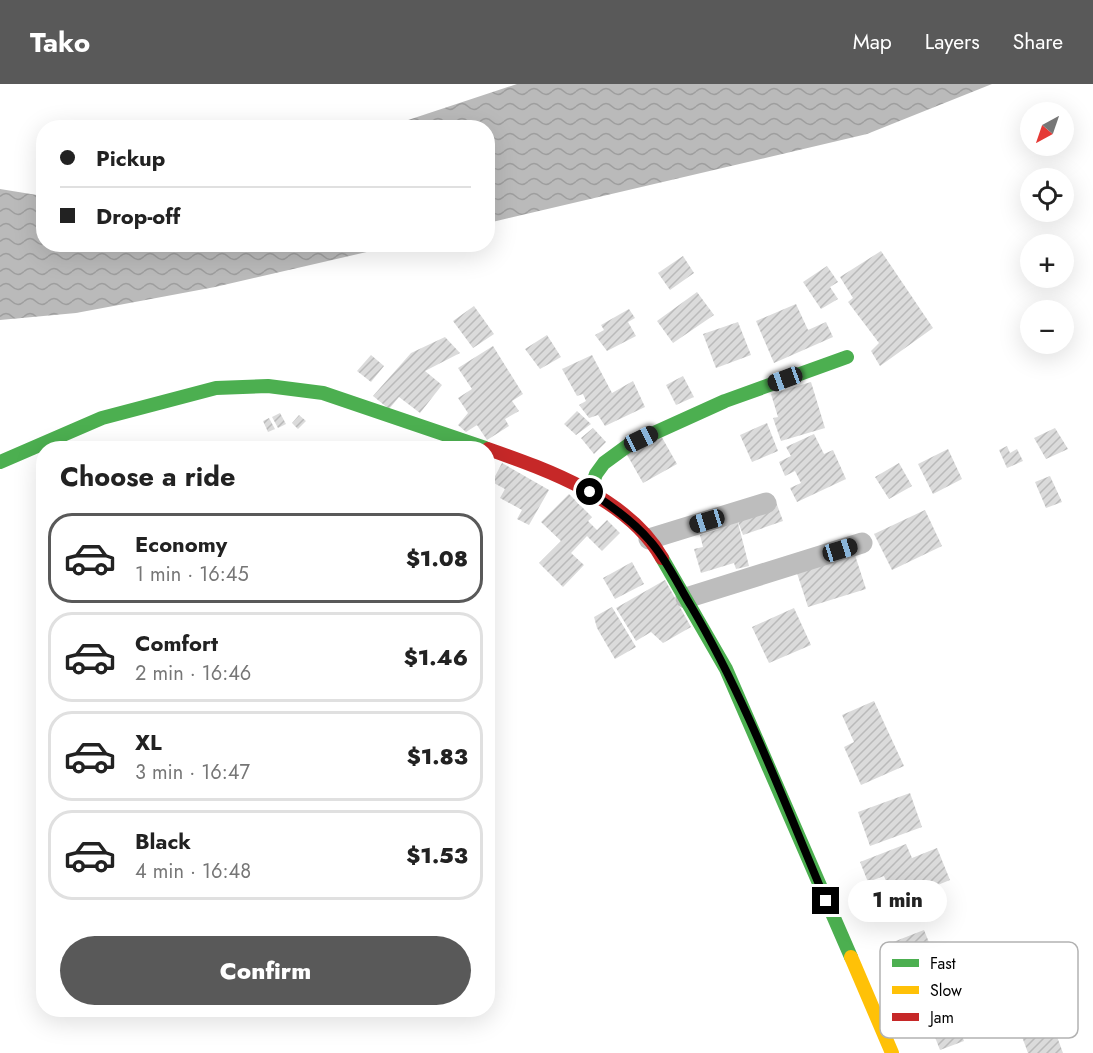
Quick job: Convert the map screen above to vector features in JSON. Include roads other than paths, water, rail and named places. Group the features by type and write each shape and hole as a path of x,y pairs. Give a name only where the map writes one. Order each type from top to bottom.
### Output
{"street":[{"path":"590,492 598,471 607,460 625,447 734,398 847,357"},
{"path":"49,441 102,418 216,388 268,386 323,393 463,441"},
{"path":"0,462 36,446"},
{"path":"495,452 528,463 590,492 618,511 649,539 660,554 726,669 880,1025"},
{"path":"649,539 766,503"},
{"path":"686,598 862,543"},
{"path":"886,1038 892,1053"}],"water":[{"path":"517,84 992,84 867,134 495,221 495,120 408,120"},
{"path":"0,189 36,195 36,252 367,252 215,287 76,313 0,320"}]}
